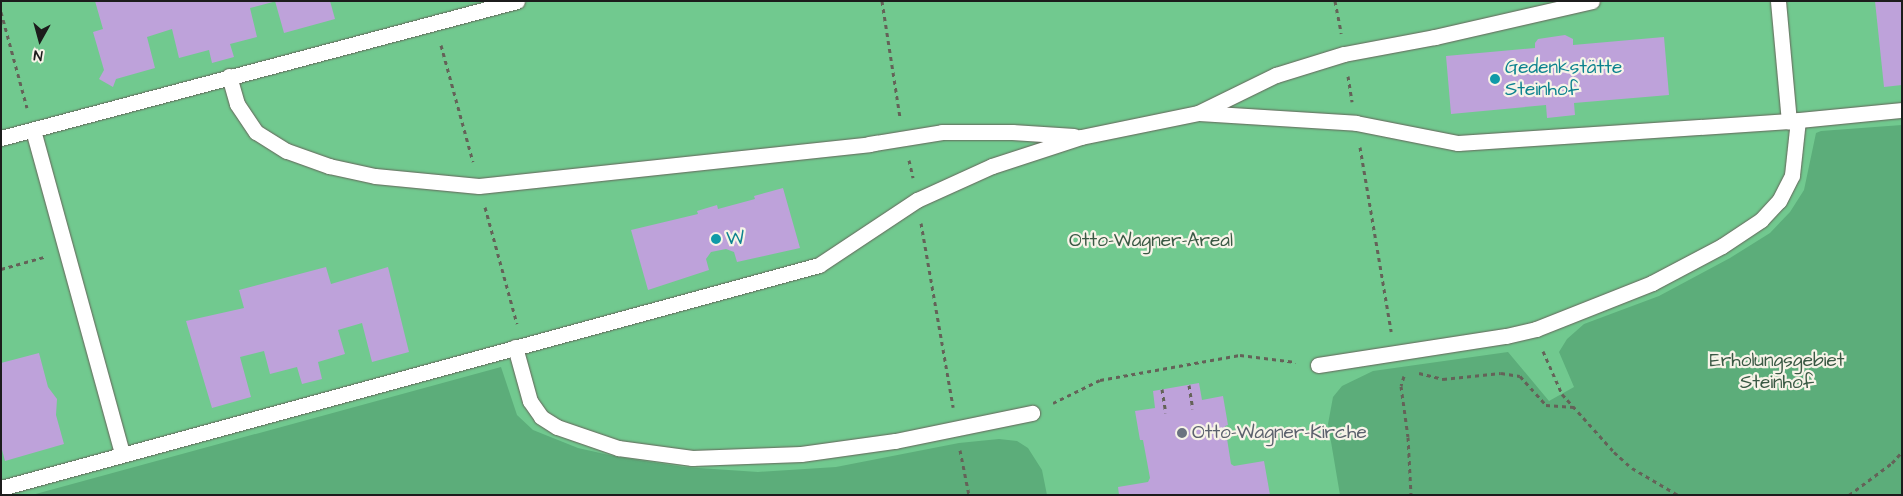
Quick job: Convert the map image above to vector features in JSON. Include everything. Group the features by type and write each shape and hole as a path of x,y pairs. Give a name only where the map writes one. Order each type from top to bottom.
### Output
{"lane":[{"path":"1,138 517,1"},
{"path":"1,488 819,265 918,200 992,166 1081,137 1198,113 1276,75 1344,54 1435,37 1592,1"},
{"path":"1318,365 1506,336 1536,329 1652,284 1722,246 1761,220 1779,201 1792,175 1793,121 1778,1"},
{"path":"229,76 237,104 256,132 287,151 329,166 376,176 479,186 904,139 942,132 1012,132 1081,137"},
{"path":"1198,113 1356,123 1458,143 1793,121 1902,110"},
{"path":"33,130 122,454"},
{"path":"515,347 530,401 541,417 557,427 618,448 692,458 801,454 958,436 1032,414"}],"path":[{"path":"882,1 904,139 918,200 968,495"},
{"path":"1,12 33,130"},
{"path":"1356,123 1394,353"},
{"path":"1,269 67,251"},
{"path":"1536,329 1545,358 1562,394 1632,468 1678,495"},
{"path":"1032,414 1100,380 1240,355 1318,365"},
{"path":"1411,495 1408,437 1401,386 1404,376 1412,371 1443,378 1501,373 1520,376 1546,405 1574,407"},
{"path":"1189,385 1193,409"},
{"path":"1162,390 1166,414"},
{"path":"1849,495 1892,463 1902,452"}],"green space":[{"name":"Otto-Wagner-Areal","path":"1,1 1902,1 1902,495 1,495"},
{"name":"Erholungsgebiet Steinhof","path":"1902,125 1902,495 1340,495 1328,424 1333,397 1342,386 1373,371 1508,352 1549,401 1574,387 1559,352 1567,339 1584,324 1659,296 1730,258 1770,233 1790,212 1804,190 1816,133 1821,131"},
{"path":"501,367 517,415 533,430 578,448 618,457 684,467 758,472 836,467 959,443 999,439 1017,441 1028,448 1042,470 1047,495 32,495"}],"building":[{"path":"95,1 273,2 250,8 257,37 230,44 234,57 212,63 209,50 179,58 172,29 147,37 155,68 116,79 113,87 99,79 104,70 93,32 103,29"},
{"path":"275,1 330,1 335,19 284,33"},
{"path":"1875,1 1902,1 1902,85 1884,87"},
{"path":"1565,35 1573,39 1573,45 1664,37 1669,95 1574,103 1575,115 1547,118 1546,105 1451,114 1446,56 1535,48 1535,43 1538,39"},
{"name":"W","path":"783,188 800,248 737,262 734,252 726,249 711,252 706,259 709,270 648,290 631,230 698,214 697,211 717,205 718,209 755,199 754,196"},
{"path":"326,267 331,284 388,267 409,352 372,362 362,323 338,330 345,354 318,362 322,379 302,384 297,367 270,374 264,351 240,357 251,397 212,408 186,321 244,308 239,290"},
{"path":"39,353 48,387 57,399 56,415 64,444 5,461 1,446 1,363"},
{"name":"Otto-Wagner-Kirche","path":"1199,383 1202,400 1223,396 1228,425 1225,426 1231,464 1234,466 1264,461 1270,495 1119,495 1118,487 1148,482 1150,478 1135,411 1155,408 1153,391"}],"place":[{"name":"Gedenkstätte Steinhof","path":"1495,79"},
{"name":"W","path":"716,239"},
{"name":"Otto-Wagner-Kirche","path":"1182,433"}]}
